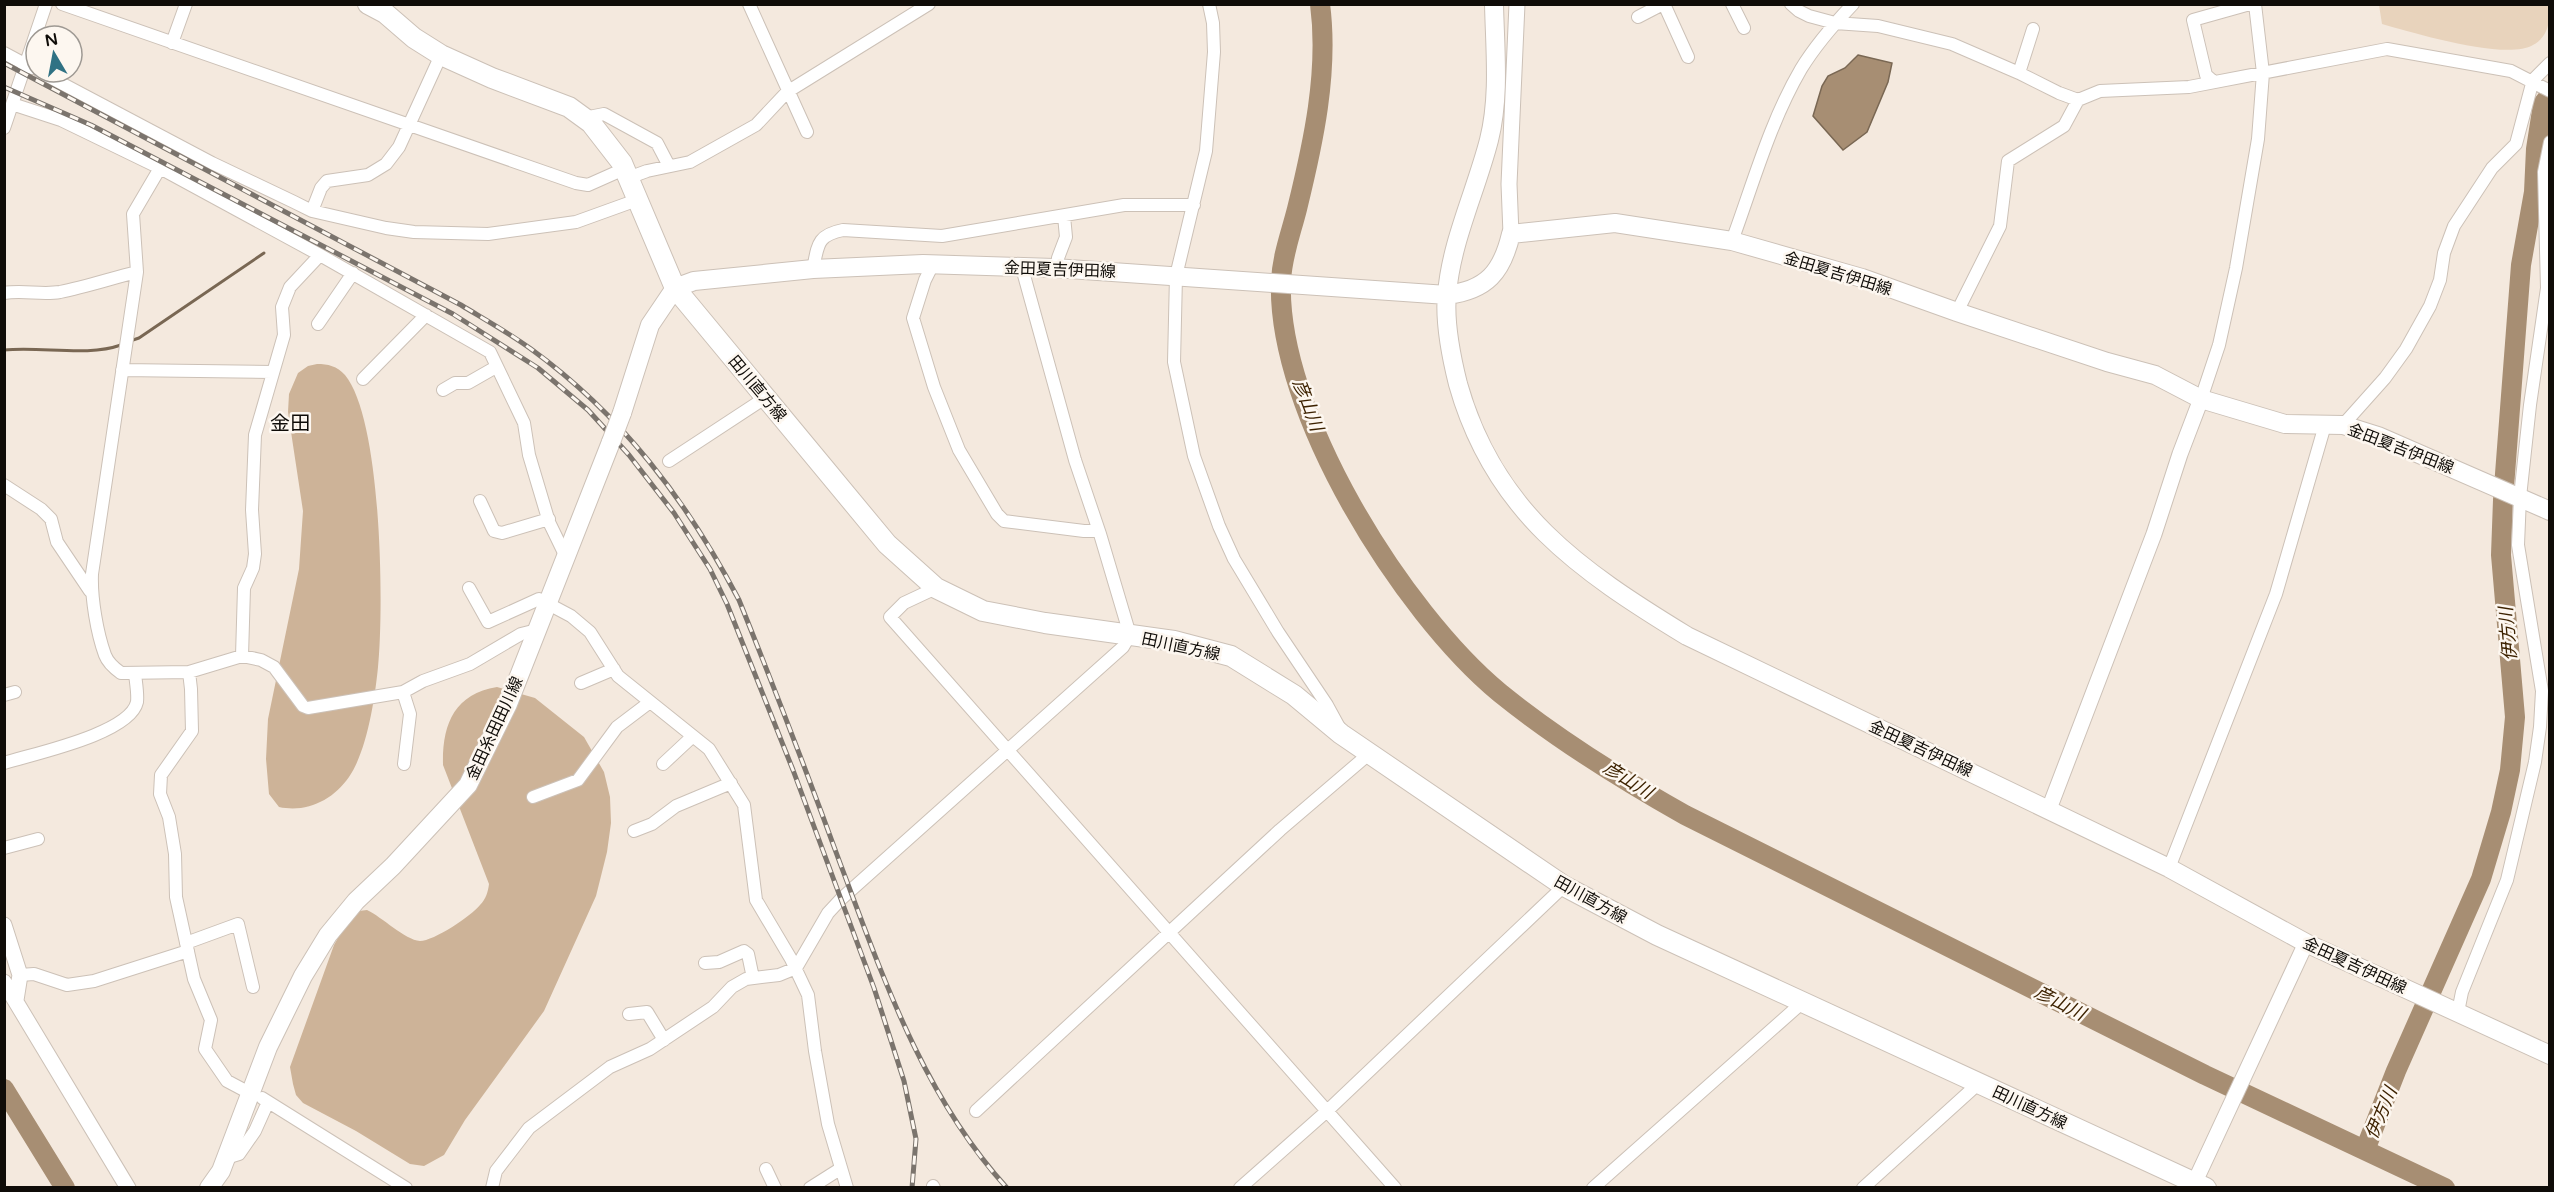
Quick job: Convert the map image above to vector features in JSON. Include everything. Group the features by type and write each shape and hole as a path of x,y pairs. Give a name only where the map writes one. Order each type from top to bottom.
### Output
{"main road":[{"name":"金田夏吉伊田線","path":"1494,4 1497,89 1493,117 1452,264 1439,295 1453,364 1464,404 1479,443 1512,497 1560,548 1617,594 1686,636 2169,868 2303,950 2403,987 2550,1055"},
{"name":"田川直方線","path":"380,7 414,38 441,55 492,78 569,107 591,123 626,173 675,288 887,544 936,588 983,611 1174,641 1230,656 1294,695 1341,734 1564,886 1657,935 1804,1001 2198,1186"},
{"name":"金田夏吉伊田線","path":"675,288 694,280 813,269 933,264 1057,268 1439,295 1466,293 1482,285 1497,272 1506,254 1511,234 1615,223 1732,241 1862,278 1957,312 2155,375 2201,399 2285,424 2334,425 2378,436 2550,511"},
{"name":"金田糸田田川線","path":"209,1188 221,1171 268,1047 303,976 328,935 356,901 393,866 468,785 508,704 622,413 650,325 675,288"}],"street":[{"path":"41,24 46,4"},
{"path":"62,4 576,183 588,185 626,173 690,162 756,125 788,92 929,4"},
{"path":"172,43 186,4"},
{"path":"748,4 807,132"},
{"path":"1209,4 1213,23 1214,52 1206,151 1194,206 1182,244 1173,362 1194,456 1219,526 1234,559 1272,623 1327,705 1341,734"},
{"path":"1511,234 1509,184 1517,4"},
{"path":"1638,17 1664,4 1688,57"},
{"path":"1732,4 1744,28"},
{"path":"1791,4 1809,16 1836,23 1878,26 1952,44 2059,93 2078,99 2100,91 2189,87 2379,50 2396,49 2511,71 2540,86"},
{"path":"1732,241 1787,96 1802,68 1853,4"},
{"path":"2049,809 2154,534 2219,345 2236,268 2258,139 2263,73 2252,4 2193,20 2206,75 2214,82"},
{"path":"2019,73 2033,29"},
{"path":"4,53 24,63"},
{"path":"312,211 321,188 327,181 368,175 386,164 399,147 441,55"},
{"path":"2169,868 2276,594 2334,425 2385,378 2411,341 2440,280 2444,253 2454,226 2492,168 2516,144 2550,63"},
{"path":"4,128 12,104 24,81"},
{"path":"63,84 212,163 312,211 386,228 414,232 488,234 576,222 637,200"},
{"path":"1957,312 2000,226 2008,161 2064,126 2078,99"},
{"path":"12,104 61,120 160,168 353,273 489,352 524,423 529,454 549,519 566,556"},
{"path":"584,118 604,114 657,143 669,166"},
{"path":"2455,1010 2507,880 2535,762 2540,727 2542,691 2518,554 2518,496 2547,288 2544,172 2550,142"},
{"path":"160,168 133,214 137,272 91,592 105,657 112,667 121,673 135,674 189,672 242,656 261,660 274,667 303,706 308,708 403,692 423,681 470,664 521,634 537,630"},
{"path":"813,269 820,240 827,233 843,230 942,236 1124,205 1194,206"},
{"path":"1057,268 1058,258 1066,237 1064,216"},
{"path":"242,656 244,588 253,568 255,554 252,510 255,435 284,335 282,307 290,287 320,255"},
{"path":"933,264 925,280 913,318 937,397 959,450 998,514 1004,521 1100,531"},
{"path":"492,1188 496,1171 529,1128 610,1066 650,1049 713,1007 732,987 746,979 779,975 796,968 828,913 841,899 1008,752 1122,647 1130,635 1100,531 1076,460 1022,268"},
{"path":"4,293 25,290 46,294 61,292 137,272"},
{"path":"318,324 353,273"},
{"path":"363,379 426,315"},
{"path":"443,390 455,383 468,383 496,367"},
{"path":"123,370 273,372"},
{"path":"669,461 765,398"},
{"path":"4,485 41,509 51,519 57,542 91,592"},
{"path":"480,501 494,531 502,533 549,519"},
{"path":"469,588 488,622 539,599 571,616 590,632 618,676 716,757 744,805 756,900 796,968 808,995 818,1072 828,1124 847,1188"},
{"path":"936,588 904,603 890,616 1395,1188"},
{"path":"581,683 614,669"},
{"path":"189,672 193,714 192,731 161,775 160,794 168,817 175,854 176,897 194,979 211,1020 205,1049 227,1081 244,1090"},
{"path":"4,763 94,737 131,714 137,702 135,674"},
{"path":"403,692 410,714 404,764"},
{"path":"533,797 578,780 617,727 650,702"},
{"path":"663,764 693,736"},
{"path":"976,1111 1280,830 1370,753"},
{"path":"634,831 652,824 676,806 731,783"},
{"path":"4,848 38,839"},
{"path":"1240,1188 1327,1111 1564,886"},
{"path":"21,975 34,974 67,985 94,981 187,947 238,924 253,987"},
{"path":"6,932 21,975 16,1000"},
{"path":"2198,1186 2203,1164 2303,950"},
{"path":"705,963 719,962 744,951 748,954 753,978"},
{"path":"4,982 128,1188"},
{"path":"1593,1188 1804,1001"},
{"path":"629,1014 647,1012 664,1040"},
{"path":"1863,1188 1978,1083"},
{"path":"226,1158 239,1154 255,1131 265,1100 406,1188"},
{"path":"766,1168 775,1188"},
{"path":"810,1188 840,1169"}],"shaded area":[{"path":"2379,5 2549,5 2549,17 2545,33 2533,45 2520,49 2503,50 2459,44 2382,24"},
{"path":"1858,55 1892,63 1888,82 1867,132 1843,150 1813,116 1822,86 1828,76 1845,68"},
{"path":"317,364 332,366 345,375 357,398 367,431 378,515 380,639 372,709 361,753 355,766 343,785 327,798 309,806 289,808 279,807 269,794 266,759 268,719 299,569 303,511 288,412 289,394 298,373 308,366"},
{"path":"497,687 535,698 584,737 604,772 610,797 611,823 607,852 596,896 544,1011 465,1120 444,1155 424,1166 410,1164 356,1131 303,1103 296,1095 290,1067 334,945 349,918 359,911 367,910 407,937 420,941 434,937 452,927 475,910 485,898 489,884 443,765 443,750 448,725 461,704 482,691"}],"waterway":[{"name":"彦山川","path":"1320,4 1322,56 1318,108 1309,159 1285,254 1281,281 1285,333 1299,389 1322,447 1352,505 1386,561 1424,613 1462,657 1500,693 1544,726 1613,773 1685,815 2205,1075 2445,1188"},
{"name":"伊方川","path":"2365,1150 2396,1071 2481,879 2501,812 2510,770 2515,717 2501,555 2503,500 2521,265 2534,192 2536,149 2543,104 2550,95"},
{"path":"130,341 139,338 264,253"},
{"path":"4,350 79,351 121,345"},
{"path":"4,1089 65,1188"}],"railway":[{"path":"4,63 461,305 531,349 595,402 623,431 674,494 719,563 739,600 791,731 872,949 908,1034 952,1114 977,1152 1007,1188"},
{"path":"4,87 91,125 453,314 538,368 588,410 629,455 674,513 710,569 727,604 793,770 874,988 904,1081 916,1139 912,1188"}],"district":[{"name":"金田","path":"290,423"}]}
